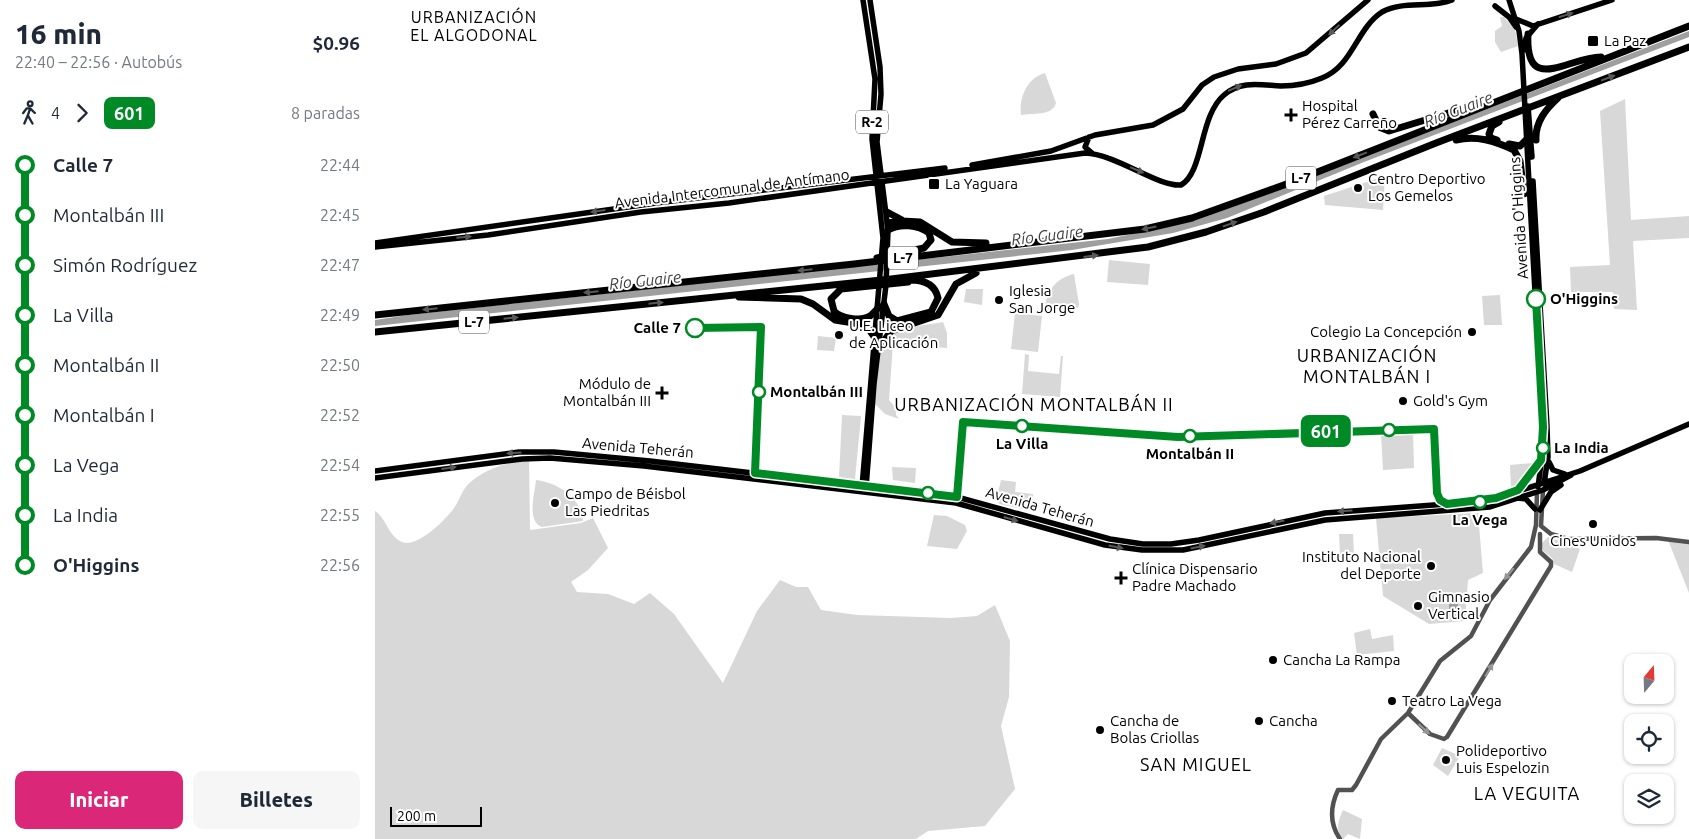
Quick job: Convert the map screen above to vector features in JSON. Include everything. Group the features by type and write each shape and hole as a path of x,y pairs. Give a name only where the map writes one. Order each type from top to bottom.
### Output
{"highway":[{"name":"L-7","path":"375,315 854,264 1145,229 1191,218 1292,182 1481,106 1689,26"},
{"path":"1529,34 1531,59 1535,66 1541,70 1550,70 1591,57 1606,57"},
{"name":"L-7","path":"375,332 891,279 1147,247 1206,232 1264,212 1436,143 1688,48"},
{"path":"1536,140 1536,131 1541,117 1562,95"},
{"path":"1373,114 1379,127 1389,131 1470,107 1481,106"},
{"path":"1512,114 1492,126 1489,136 1516,146 1523,145 1526,140"},
{"path":"1436,143 1473,137 1514,150 1520,161 1524,194"},
{"path":"887,212 902,220 925,224 944,237 959,244 1032,242"},
{"path":"886,226 902,220"},
{"path":"854,264 897,252 922,248 930,242 930,234 920,228 886,226"},
{"path":"891,279 920,280 930,285 937,293 937,302 931,312 904,321 897,321 889,316 881,305 871,316 863,319 842,316 834,311 831,299 841,289 920,280 975,273 1042,261"},
{"path":"879,348 891,331 938,315 956,284 975,273"},
{"path":"711,296 801,299 813,304 835,320 866,325 875,338"}],"main road":[{"name":"R-2","path":"863,0 875,79 871,125 886,226"},
{"name":"R-2","path":"864,488 879,348 887,212 880,179 877,132 881,94 880,67 870,0"},
{"name":"Avenida Intercomunal de Antímano","path":"375,247 488,235 949,169 1051,152 1089,137 1153,125 1183,109 1201,86 1214,77 1238,69 1276,64 1306,52 1368,0"},
{"name":"Avenida Intercomunal de Antímano","path":"949,169 1074,154 1092,154 1109,157 1169,183 1181,185 1190,178 1210,113 1222,96 1230,90 1245,85 1291,85 1323,78 1343,66 1366,30 1381,13 1400,5 1452,0"},
{"name":"Avenida O'Higgins","path":"1509,0 1516,19 1523,54 1547,421 1548,457 1545,482 1540,491"},
{"path":"1516,19 1528,25 1538,24 1612,0"},
{"path":"1495,6 1509,17 1519,35"},
{"path":"1523,54 1524,42 1538,24"},
{"name":"Avenida O'Higgins","path":"1527,127 1526,140 1543,427 1538,484 1540,491"},
{"path":"1089,137 1085,147 1092,154"},
{"path":"1071,144 1079,146 1079,150 1074,154"},
{"path":"811,189 949,169"},
{"name":"Avenida Intercomunal de Antímano","path":"375,243 656,203 811,189"},
{"path":"1527,256 1533,245"},
{"name":"R-2","path":"864,488 871,370 881,305"},
{"path":"1547,421 1553,413"},
{"path":"1513,498 1526,499 1538,510 1551,492 1577,472 1689,424"},
{"name":"Avenida Teherán","path":"375,471 498,454 550,452 692,465 864,488 956,503 1105,545 1126,549 1160,551 1183,550 1232,541 1325,520 1490,507 1513,498 1540,491 1577,472"},
{"path":"1548,457 1553,470 1565,474"},
{"name":"Avenida Teherán","path":"375,478 497,462 550,458 957,497 1093,535 1129,542 1157,544 1199,540 1325,513 1480,502 1565,474 1577,472"},
{"path":"1518,490 1541,460"}],"street":[{"name":"Avenida O'Higgins","path":"1540,491 1538,510 1540,552"},
{"path":"1539,531 1551,534"},
{"path":"1539,531 1568,539 1656,538 1689,542"},
{"path":"1340,839 1331,817 1332,807 1338,790 1353,788 1381,739 1408,713 1440,661 1471,636 1492,597 1529,549 1539,531"},
{"path":"1408,713 1429,734 1444,739 1475,694 1551,566 1551,562 1540,552 1529,549"}],"shaded area":[{"path":"1500,17 1504,17 1515,29 1518,46 1501,52 1495,42 1495,31 1502,26"},
{"path":"1689,31 1689,37 1364,162 1227,218 1173,233 1072,250 375,326 375,320 408,315 1108,239 1197,220"},
{"path":"1045,73 1056,103 1054,107 1047,112 1021,115 1021,102 1026,89 1033,79"},
{"path":"1625,99 1631,220 1689,216 1689,238 1633,241 1637,310 1614,309 1613,292 1571,292 1570,267 1610,265 1600,111"},
{"name":"Centro Deportivo Los Gemelos","path":"1385,176 1383,210 1325,205 1324,196"},
{"path":"1109,260 1150,264 1148,285 1107,282"},
{"path":"1074,274 1078,308 1072,310 1045,309 1047,296 1053,286 1062,279"},
{"path":"966,289 983,289 982,305 964,302"},
{"path":"1500,295 1502,325 1484,325 1482,296"},
{"path":"1015,313 1042,316 1038,352 1011,349"},
{"path":"943,322 947,333 947,348 893,344 889,400 896,408 896,415 899,419 885,414 874,403 880,348 885,341 899,332 917,326"},
{"path":"818,336 836,338 834,351 817,350"},
{"path":"1025,354 1029,355 1028,371 1059,374 1061,356 1063,356 1060,397 1022,394"},
{"path":"842,415 861,416 855,479 839,477"},
{"path":"1413,433 1414,468 1383,470 1381,434"},
{"path":"529,458 530,530 581,523 593,518 608,548 588,570 571,582 577,592 608,594 634,604 650,593 674,614 723,683 757,611 780,580 796,587 808,587 821,610 857,615 951,618 977,616 995,605 1010,641 1009,697 1001,726 1015,789 985,826 928,831 916,839 375,839 375,511 397,539 408,543 416,541 432,531 447,517 465,488 473,480 493,469"},
{"path":"1533,463 1519,484 1511,489 1510,465"},
{"path":"892,467 916,468 915,483 893,480"},
{"name":"Campo de Béisbol Las Piedritas","path":"536,480 552,484 573,498 578,505 583,521 542,527 537,524 533,513"},
{"path":"1001,480 1016,482 1015,492 1033,494 1032,511 999,504 997,497"},
{"name":"Instituto Nacional del Deporte","path":"1478,513 1483,573 1468,580 1465,621 1429,624 1383,596 1376,518"},
{"path":"934,515 947,516 965,525 967,531 957,549 927,546"},
{"path":"1339,534 1353,534 1354,554 1340,555"},
{"path":"1548,537 1580,549 1572,572 1554,564 1552,558 1543,551 1541,544"},
{"path":"1668,540 1689,542 1689,593"},
{"path":"1457,593 1459,616 1450,617 1448,594"},
{"path":"1370,629 1372,639 1393,635 1394,651 1357,655 1354,633"},
{"name":"Polideportivo Luis Espelozin","path":"1442,748 1460,756 1448,776 1433,765"},
{"path":"1343,810 1362,819 1360,839 1348,834 1343,839 1340,836 1338,825"}],"bus line":[{"name":"601","path":"695,328 761,327 755,473 957,497 963,422 1178,437 1434,429 1437,493 1440,500 1447,504 1487,501 1518,490 1541,460 1543,427 1536,299"}],"place":[{"name":"La Paz","path":"1593,41"},
{"name":"Hospital Pérez Carreño","path":"1291,115"},
{"name":"La Yaguara","path":"934,184"},
{"name":"Centro Deportivo Los Gemelos","path":"1358,188"},
{"name":"O'Higgins","path":"1536,299"},
{"name":"Iglesia San Jorge","path":"999,300"},
{"name":"Calle 7","path":"695,328"},
{"name":"Colegio La Concepción","path":"1472,332"},
{"name":"U.E. Liceo de Aplicación","path":"839,335"},
{"name":"Montalbán III","path":"759,392"},
{"name":"Módulo de Montalbán III","path":"662,393"},
{"name":"Gold's Gym","path":"1403,401"},
{"name":"La Villa","path":"1022,426"},
{"name":"Montalbán II","path":"1190,436"},
{"name":"La India","path":"1543,448"},
{"name":"La Vega","path":"1480,502"},
{"name":"Campo de Béisbol Las Piedritas","path":"555,503"},
{"name":"Cines Unidos","path":"1593,524"},
{"name":"Instituto Nacional del Deporte","path":"1431,566"},
{"name":"Clínica Dispensario Padre Machado","path":"1121,578"},
{"name":"Gimnasio Vertical","path":"1418,606"},
{"name":"Cancha La Rampa","path":"1273,660"},
{"name":"Teatro La Vega","path":"1392,701"},
{"name":"Cancha","path":"1259,721"},
{"name":"Cancha de Bolas Criollas","path":"1100,730"},
{"name":"Polideportivo Luis Espelozin","path":"1446,760"}],"district":[{"name":"URBANIZACIÓN EL ALGODONAL","path":"474,26"},
{"name":"URBANIZACIÓN MONTALBÁN I","path":"1367,366"},
{"name":"URBANIZACIÓN MONTALBÁN II","path":"1034,405"},
{"name":"SAN MIGUEL","path":"1196,765"},
{"name":"LA VEGUITA","path":"1527,794"}],"water label":[{"name":"Río Guaire","path":"1458,109"},
{"name":"Río Guaire","path":"1047,235"},
{"name":"Río Guaire","path":"645,280"}]}
